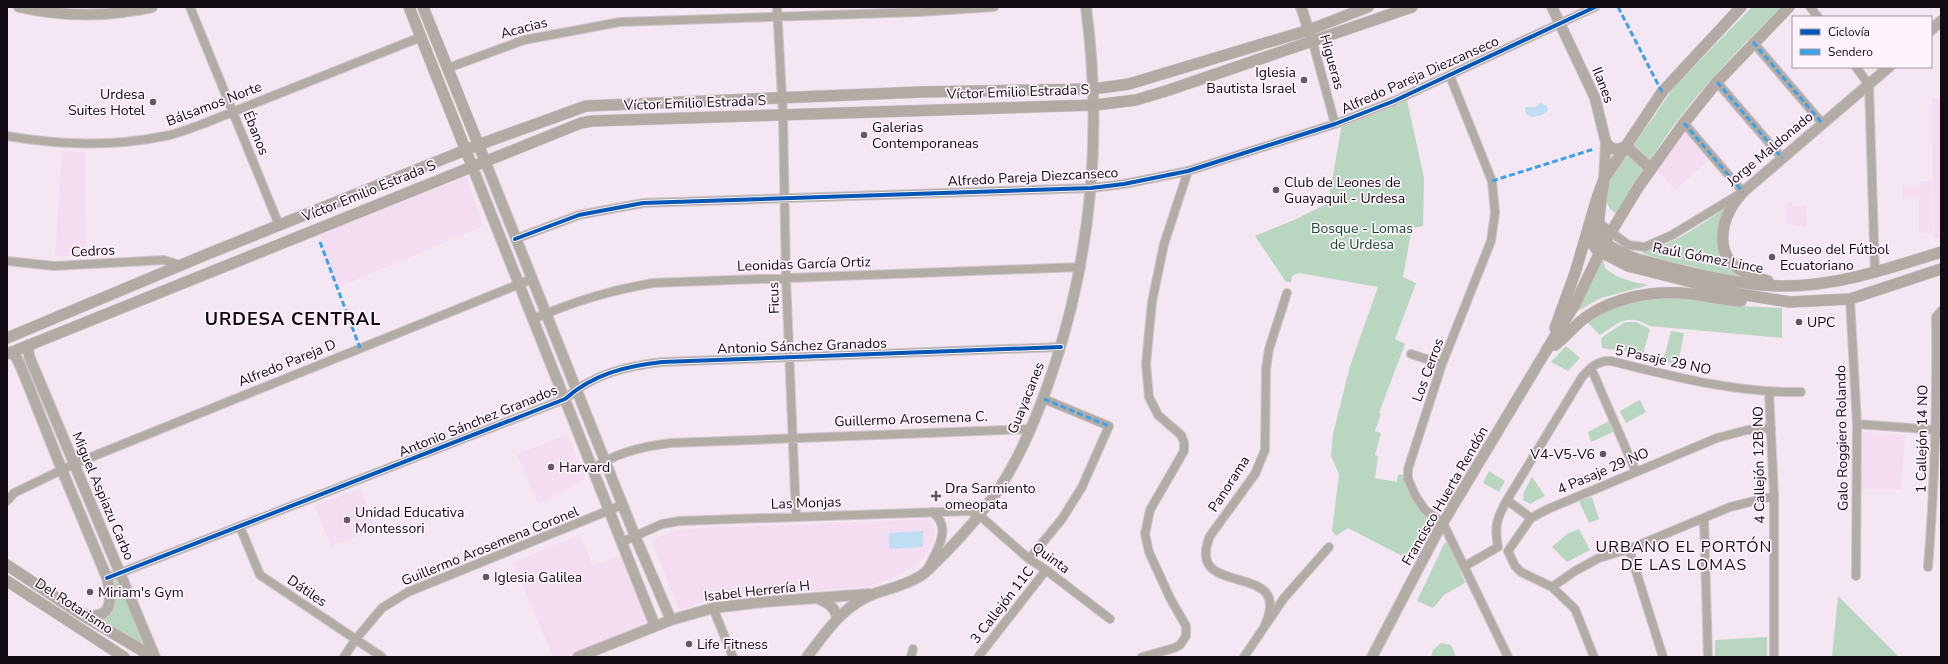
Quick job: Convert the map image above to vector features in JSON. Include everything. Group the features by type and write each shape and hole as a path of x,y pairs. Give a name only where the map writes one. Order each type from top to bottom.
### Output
{"main road":[{"path":"409,7 469,158"},
{"path":"423,7 485,161"},
{"name":"Víctor Emilio Estrada S","path":"9,353 394,197 405,186 469,158 478,144 586,106 782,99 920,92 1092,89 1129,84 1217,56 1309,30 1368,7"},
{"name":"Víctor Emilio Estrada S","path":"7,338 210,252 279,225 469,158 485,161 581,123 592,121 630,121 1095,105 1136,100 1313,42 1412,7"},
{"path":"1546,351 1594,224 1604,179 1662,92 1741,7"},
{"path":"1546,351 1575,304 1605,242 1629,201 1651,169 1684,123 1717,82 1753,42 1789,7"},
{"path":"1214,74 1217,56"},
{"path":"920,92 920,110"},
{"path":"629,104 630,121"},
{"path":"1606,143 1615,149 1626,146"},
{"path":"1626,146 1651,169"},
{"path":"1743,192 1730,208 1725,221 1722,235 1725,253 1734,266 1743,272 1784,286"},
{"path":"1594,224 1605,242"},
{"path":"1587,244 1605,242"},
{"name":"Raúl Gómez Lince","path":"1605,242 1626,255 1654,264 1744,283 1784,286 1829,282 1875,273 1941,252"},
{"name":"Raúl Gómez Lince","path":"1605,242 1622,264 1639,270 1739,294 1790,302 1850,299 1941,268"},
{"path":"194,278 191,271 192,266 210,252"},
{"path":"130,304 179,280 182,273 179,265"},
{"path":"1546,351 1589,315 1612,303 1635,297 1681,293 1737,301 1790,302"},
{"name":"Del Rotarismo","path":"7,565 79,613 154,657"},
{"name":"Del Rotarismo","path":"7,581 124,657"}],"street":[{"path":"19,7 44,13 76,16 108,14 152,7"},
{"name":"Ébanos","path":"190,7 279,225"},
{"name":"Ficus","path":"777,7 783,115 786,278 796,516"},
{"name":"Acacias","path":"448,68 524,40 620,22 919,12 994,7"},
{"name":"Guayacanes","path":"807,657 837,617 859,602 876,594 892,589 926,572 979,515 1001,486 1044,399 1061,347 1081,268 1091,188 1095,105 1092,89 1093,66 1086,7"},
{"name":"Higueras","path":"1301,7 1313,42 1335,124"},
{"name":"Ilanes","path":"1552,7 1595,98 1606,143 1604,179"},
{"name":"Alfredo Pareja Diezcanseco","path":"515,238 579,215 643,203 1091,188 1124,184 1188,171 1335,124 1394,101 1595,7"},
{"path":"1810,7 1817,16"},
{"path":"1932,29 1941,21"},
{"name":"Bálsamos Norte","path":"7,136 67,144 102,144 141,140 173,134 200,125 421,37"},
{"path":"1753,42 1822,123"},
{"path":"1857,68 1869,85 1875,273"},
{"name":"Jorge Maldonado","path":"1605,242 1645,247 1672,235 1743,192 1888,68"},
{"name":"Los Cerros","path":"1450,76 1472,126 1492,181 1495,213 1491,241 1442,364 1411,457 1408,479 1410,487 1424,510 1443,523 1466,566 1508,657"},
{"path":"1717,82 1782,158"},
{"path":"1684,123 1743,192"},
{"path":"469,158 655,626"},
{"path":"485,161 634,536 671,620"},
{"path":"1142,657 1180,645 1186,636 1183,620 1170,598 1149,552 1145,534 1150,510 1184,451 1184,442 1181,435 1158,415 1149,397 1146,364 1151,309 1164,244 1188,171"},
{"name":"Cedros","path":"7,261 54,266 164,260 179,265"},
{"name":"Leonidas García Ortiz","path":"533,319 578,300 614,290 653,283 1081,268"},
{"name":"Alfredo Pareja D","path":"7,501 14,493 74,464 532,279"},
{"name":"Panorama","path":"1265,625 1271,612 1271,602 1267,593 1259,586 1225,576 1214,570 1206,562 1205,555 1206,546 1210,536 1255,474 1265,450 1267,362 1269,349 1287,293"},
{"name":"Galo Roggiero Rolando","path":"1850,299 1857,424 1856,576"},
{"name":"1 Callejón 14 NO","path":"1928,567 1939,433 1936,317 1940,312"},
{"name":"Miguel Aspiazu Carbo","path":"28,345 29,356 154,657"},
{"name":"Antonio Sánchez Granados","path":"107,578 565,399 575,390 598,377 636,365 662,362 1061,347"},
{"name":"Francisco Huerta Rendón","path":"1372,657 1443,523 1546,351"},
{"name":"Miguel Aspiazu Carbo","path":"9,353 16,357 21,367 107,578 111,597 110,604 106,611 99,615 91,616 79,613"},
{"path":"1411,354 1442,364"},
{"name":"5 Pasaje 29 NO","path":"1498,547 1496,526 1497,517 1582,377 1590,368 1605,360 1691,381 1769,392 1801,392"},
{"path":"1590,368 1636,472"},
{"name":"4 Callejón 12B NO","path":"1769,392 1774,496 1774,657"},
{"name":"3 Callejón 11C","path":"1029,559 1062,519 1082,487 1109,426 1044,399"},
{"path":"1857,424 1939,433"},
{"name":"Guillermo Arosemena C.","path":"792,437 1031,428"},
{"name":"4 Pasaje 29 NO","path":"1508,551 1531,518 1548,509 1717,438 1746,430 1771,428"},
{"path":"593,468 605,460 644,448 671,442 792,437"},
{"path":"1552,587 1575,571 1600,558 1630,549 1730,507 1774,496"},
{"path":"1507,500 1531,518"},
{"name":"Guillermo Arosemena Coronel","path":"344,657 355,640 382,608 408,592 622,505"},
{"name":"Las Monjas","path":"634,536 662,524 680,521 970,511 979,515"},
{"path":"926,572 941,543 942,533 939,520 932,512"},
{"name":"Quinta","path":"979,515 1029,559 1046,570 1110,619"},
{"path":"1704,519 1708,657"},
{"name":"Dátiles","path":"240,527 260,575 382,657"},
{"path":"622,542 634,536"},
{"name":"Panorama","path":"1244,657 1284,598 1329,546"},
{"path":"1466,566 1498,547 1508,551 1515,566 1521,572 1552,587 1575,609 1594,657"},
{"path":"1630,549 1663,657"},
{"name":"3 Callejón 11C","path":"978,657 1046,570"},
{"name":"Isabel Herrería H","path":"578,657 671,620 714,608 876,594"},
{"path":"818,598 832,606 836,611 837,617"},
{"path":"714,608 733,657"}],"shaded area":[{"path":"1932,98 1941,98 1941,237 1933,240"},
{"path":"1684,129 1709,160 1675,190 1656,169"},
{"path":"62,151 85,152 86,256 55,256"},
{"path":"466,177 483,226 337,288 320,235"},
{"path":"1921,181 1932,181 1932,233 1919,233 1919,199 1902,199 1902,185 1920,185"},
{"path":"1792,202 1793,207 1806,205 1807,227 1786,223 1786,203"},
{"path":"1862,432 1905,435 1901,489 1861,489"},
{"name":"Harvard","path":"568,434 585,479 539,505 517,454"},
{"name":"Unidad Educativa Montessori","path":"360,488 376,529 331,546 315,506"},
{"path":"928,519 933,521 935,531 933,545 925,556 910,569 891,579 866,587 718,597 679,610 651,539 683,529"},
{"path":"580,534 593,566 620,555 648,621 567,657 553,657 513,563"}],"green space":[{"path":"1752,7 1781,7 1715,75 1685,111 1657,150 1628,200 1615,213 1608,206 1606,197 1611,178 1675,86"},
{"name":"Bosque - Lomas de Urdesa","path":"1407,100 1424,178 1423,226 1412,228 1403,277 1416,283 1395,339 1405,344 1379,413 1381,414 1375,431 1381,433 1375,455 1378,456 1375,478 1397,482 1398,475 1404,474 1406,484 1432,522 1410,560 1348,528 1336,536 1332,531 1339,474 1331,456 1333,434 1350,366 1378,287 1299,273 1292,276 1291,282 1286,282 1255,236 1294,220 1328,203 1342,124"},
{"path":"1729,205 1719,244 1755,281 1663,260 1641,253 1665,244 1687,233"},
{"path":"1602,256 1605,268 1610,272 1626,280 1649,285 1601,298 1574,313"},
{"path":"1689,298 1742,306 1782,308 1782,338 1650,326 1635,320 1619,323 1600,335 1587,322 1611,308 1640,300"},
{"path":"1625,322 1636,322 1650,329 1643,354 1602,348 1601,338"},
{"path":"1671,331 1684,333 1678,364 1663,362"},
{"path":"1566,346 1580,358 1568,371 1551,362"},
{"path":"1640,400 1646,412 1626,423 1620,411"},
{"path":"1609,421 1613,432 1591,442 1588,432"},
{"path":"1489,471 1505,481 1499,492 1483,483"},
{"path":"1532,477 1545,496 1530,504 1523,500 1524,492"},
{"path":"1592,497 1599,519 1589,523 1579,501"},
{"path":"1579,529 1590,550 1567,562 1552,547 1567,534"},
{"path":"1447,541 1450,542 1465,583 1444,595 1433,608 1417,601 1444,544"},
{"path":"118,580 147,647 97,622 108,614 114,606 115,597 112,583"},
{"path":"1838,596 1899,657 1832,657"},
{"path":"1767,637 1767,657 1715,657 1715,640"},
{"path":"1441,643 1451,645 1456,657 1431,657 1433,650"}],"water":[{"path":"1541,103 1547,106 1548,110 1546,112 1534,117 1526,114 1526,107 1536,107"},
{"path":"923,531 923,547 889,549 889,533"}],"marked path":[{"path":"1618,7 1662,92"},
{"path":"1753,42 1822,123"},
{"path":"1717,82 1782,158"},
{"path":"1684,123 1743,192"},
{"path":"1492,181 1594,149"},
{"path":"320,242 360,348"},
{"path":"1044,399 1109,426"}],"cycle path":[{"path":"515,239 579,215 643,203 1091,188 1124,184 1188,171 1335,124 1394,101 1595,7"},
{"path":"107,578 565,399 587,383 599,377 623,369 662,362 1061,347"}],"place":[{"name":"Iglesia Bautista Israel","path":"1304,80"},
{"name":"Urdesa Suites Hotel","path":"153,102"},
{"name":"Galerias Contemporaneas","path":"864,135"},
{"name":"Club de Leones de Guayaquil - Urdesa","path":"1276,190"},
{"name":"Museo del Fútbol Ecuatoriano","path":"1772,257"},
{"name":"UPC","path":"1799,322"},
{"name":"V4-V5-V6","path":"1603,454"},
{"name":"Harvard","path":"551,467"},
{"name":"Dra Sarmiento omeopata","path":"936,496"},
{"name":"Unidad Educativa Montessori","path":"347,520"},
{"name":"Iglesia Galilea","path":"486,577"},
{"name":"Miriam's Gym","path":"90,592"},
{"name":"Life Fitness","path":"689,644"}],"district":[{"name":"URDESA CENTRAL","path":"293,319"},
{"name":"URBANO EL PORTÓN DE LAS LOMAS","path":"1684,556"}]}
